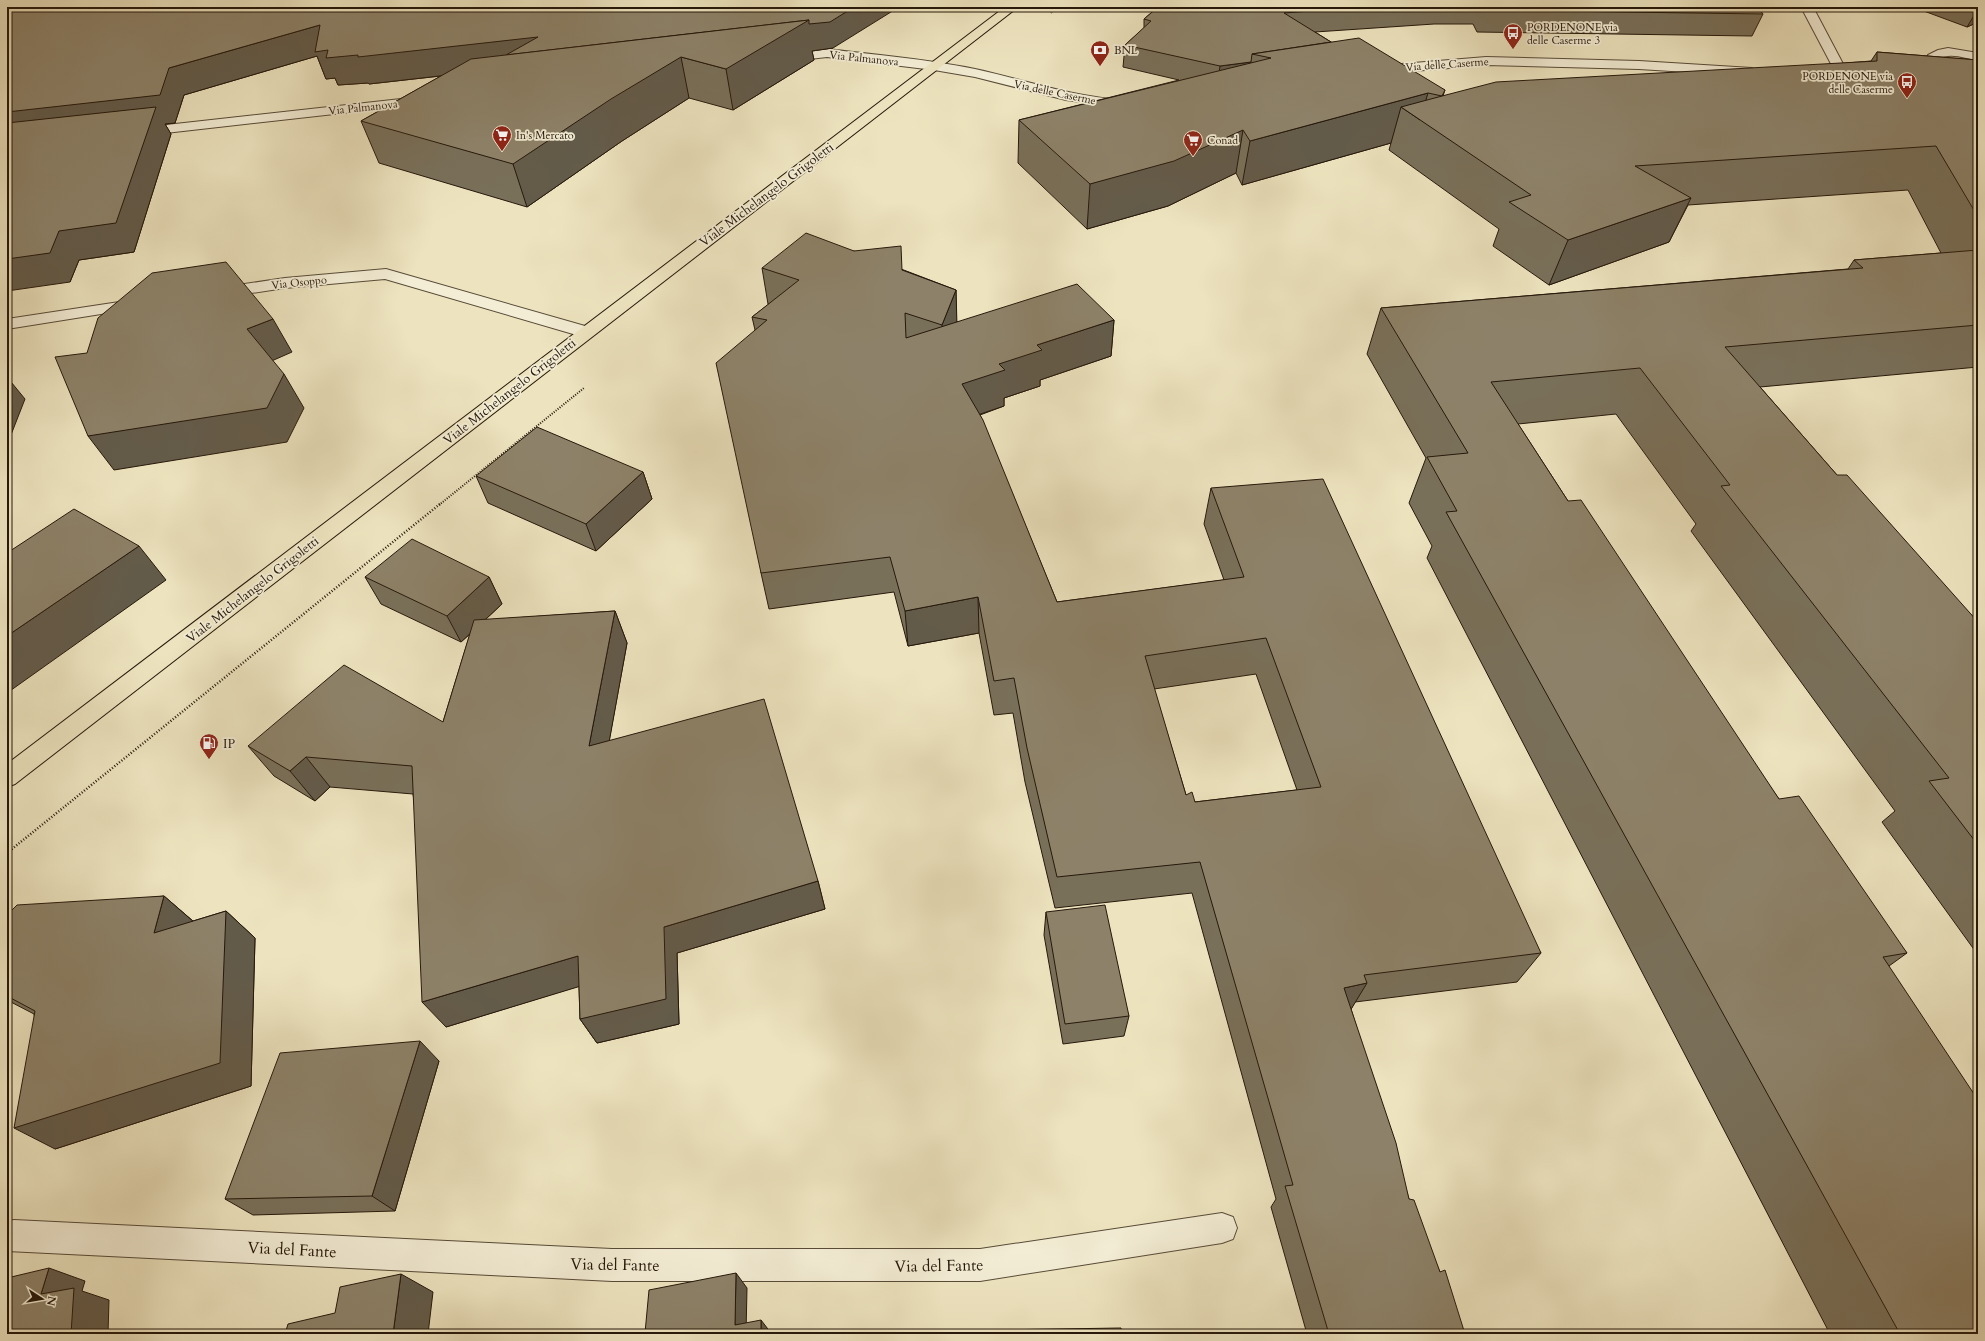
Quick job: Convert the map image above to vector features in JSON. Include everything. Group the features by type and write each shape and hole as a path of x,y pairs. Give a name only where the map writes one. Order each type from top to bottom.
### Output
{"main road":[{"name":"Viale Michelangelo Grigoletti","path":"7,777 1012,7"}],"street":[{"path":"1807,7 1845,79"},
{"name":"Via Palmanova","path":"773,60 827,53 934,66"},
{"path":"1978,57 1951,53 1935,55 1932,58 1932,62 1941,70 1961,78 1978,80"},
{"name":"Via delle Caserme","path":"1367,71 1486,61 1639,64 1762,72"},
{"name":"Via delle Caserme","path":"934,66 1066,96 1109,103 1137,104"},
{"path":"1926,72 1941,70"},
{"path":"1830,78 1860,78"},
{"name":"Via Palmanova","path":"126,134 435,99"},
{"name":"Via Osoppo","path":"200,295 285,283 386,274 586,332"},
{"path":"7,324 154,302"},
{"name":"Via del Fante","path":"7,1236 14,1235 612,1265 980,1266 1222,1228"}],"path":[{"path":"1046,17 1058,7"},
{"path":"7,853 585,388"}],"building":[{"path":"7,7 854,7 830,22 809,24 809,20 506,55 538,37 358,57 358,55 326,58 328,50 315,52 320,25 169,68 160,95 7,112"},
{"path":"1158,7 1363,7 1284,13 1331,42 1252,54 1251,62 1220,66 1125,45 1151,21 1144,19"},
{"path":"1483,7 1757,7 1763,14 1484,10"},
{"path":"809,20 726,69 681,57 611,99 513,164 361,121 471,59"},
{"path":"1359,38 1445,90 1442,96 1428,93 1250,141 1243,130 1174,161 1090,184 1019,120 1271,58 1252,54"},
{"path":"1877,52 1978,60 1978,217 1936,146 1635,166 1691,198 1568,240 1509,202 1531,195 1401,107 1496,82 1877,61"},
{"path":"156,107 116,223 59,231 50,253 7,259 7,123"},
{"path":"806,233 854,251 901,246 902,270 956,290 942,325 905,313 906,338 1077,284 1114,320 1037,345 1042,350 999,364 1005,370 962,384 983,420 1057,602 1244,577 1211,488 1323,479 1541,953 1364,975 1367,983 1344,988 1396,1143 1409,1199 1414,1200 1440,1272 1445,1270 1465,1334 1329,1334 1285,1186 1293,1185 1200,862 1057,877 1027,748 1014,678 994,681 978,597 905,611 890,557 761,573 716,363 767,320 752,317 799,280 762,268","holes":["1266,638 1321,787 1195,802 1192,792 1186,795 1145,656"]},
{"path":"1978,250 1978,325 1725,347 1837,475 1847,475 1978,622 1978,845 1929,781 1949,778 1721,486 1730,485 1640,368 1491,382 1568,501 1581,500 1779,799 1799,796 1907,953 1883,957 1978,1100 1978,1334 1900,1334 1446,512 1457,511 1427,457 1468,453 1381,308 1863,268 1854,260"},
{"path":"226,262 273,319 247,329 284,374 267,408 88,436 55,357 87,353 98,318 152,273"},
{"path":"537,427 643,472 586,524 476,476"},
{"path":"74,509 139,546 7,636 7,553"},
{"path":"412,539 489,577 447,616 365,577"},
{"path":"615,611 589,746 764,699 818,881 664,927 666,999 580,1019 578,956 422,1002 412,766 306,757 290,771 248,746 344,665 443,722 474,620"},
{"path":"164,896 154,933 226,911 220,1063 14,1128 35,1011 7,996 7,915 17,905"},
{"path":"1105,905 1129,1016 1065,1024 1046,912"},
{"path":"420,1041 372,1196 225,1199 280,1053"},
{"path":"49,1268 41,1294 74,1288 71,1334 7,1334 7,1278"},
{"path":"736,1273 735,1325 761,1320 761,1334 632,1334 645,1333 649,1290"},
{"path":"401,1274 393,1334 285,1334 288,1324 335,1313 340,1287"},
{"path":"1121,1328 1122,1334 863,1334 863,1332"}],"place":[{"name":"PORDENONE via delle Caserme 3","path":"1513,50"},
{"name":"BNL","path":"1100,67"},
{"name":"PORDENONE via delle Caserme","path":"1907,99"},
{"name":"In's Mercato","path":"502,152"},
{"name":"Conad","path":"1193,157"},
{"name":"IP","path":"209,760"}]}
